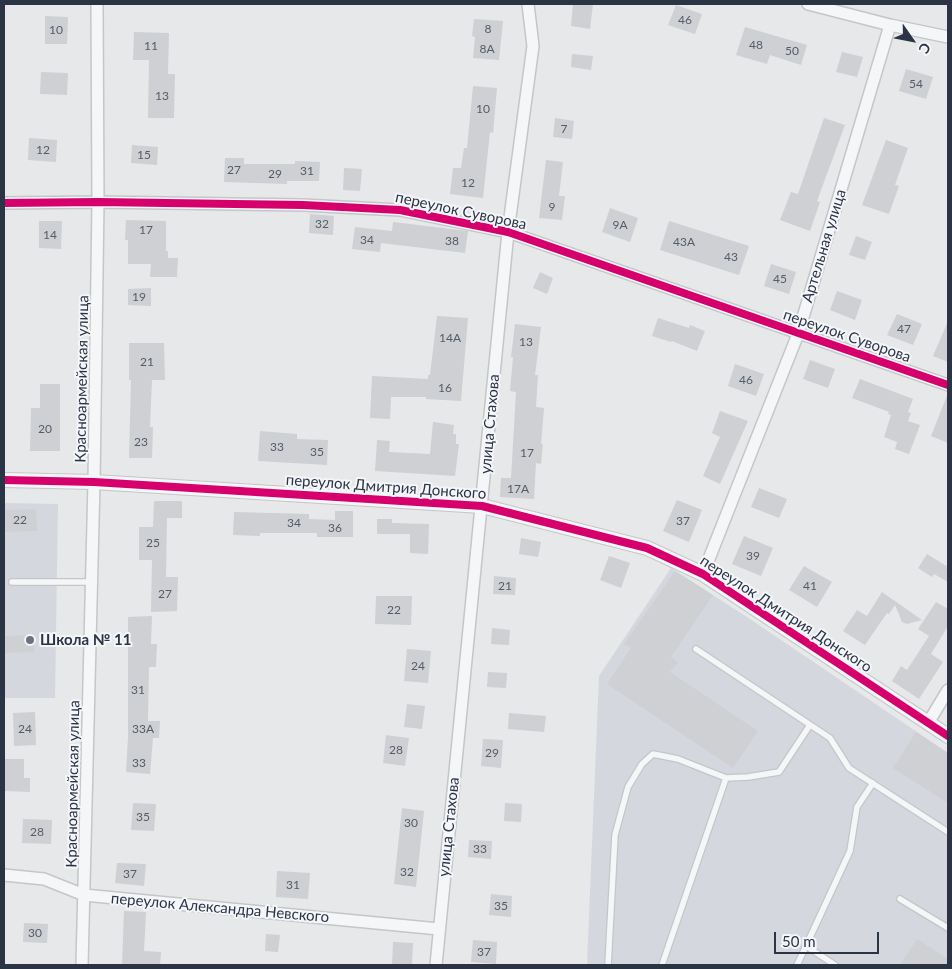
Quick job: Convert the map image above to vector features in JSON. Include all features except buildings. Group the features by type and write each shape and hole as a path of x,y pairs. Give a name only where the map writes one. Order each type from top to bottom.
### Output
{"street":[{"name":"Красноармейская улица","path":"82,965 94,482 98,202 97,4"},
{"name":"улица Стахова","path":"436,965 438,929 482,506 508,232 533,46 528,4"},
{"path":"808,4 840,8 890,25 948,37"},
{"name":"Артельная улица","path":"703,574 798,334 890,25"},
{"name":"переулок Суворова","path":"4,203 98,202 303,205 400,210 508,232 948,385"},
{"name":"переулок Дмитрия Донского","path":"4,480 94,482 482,506 647,548 703,574 948,736"},
{"path":"928,723 948,690"},
{"name":"переулок Александра Невского","path":"4,875 44,879 84,895 438,929"}],"lane":[{"path":"12,582 91,582"},
{"path":"696,649 830,738 849,768 948,832"},
{"path":"608,965 614,835 628,787 642,764 653,754 678,759 726,778 748,777 778,772 810,725"},
{"path":"662,965 726,778"},
{"path":"797,965 850,851 857,808 873,783"},
{"path":"900,899 948,928"},
{"path":"806,946 835,965"}],"shaded area":[{"name":"Школа № 11","path":"4,503 58,504 55,698 4,698"},
{"path":"671,568 948,753 948,965 587,965 599,676"}],"cycle path":[{"path":"4,203 98,202 303,205 400,210 508,232 948,385"},
{"path":"4,480 94,482 482,506 647,548 703,574 948,736"}],"place":[{"name":"Школа № 11","path":"30,640"}]}
